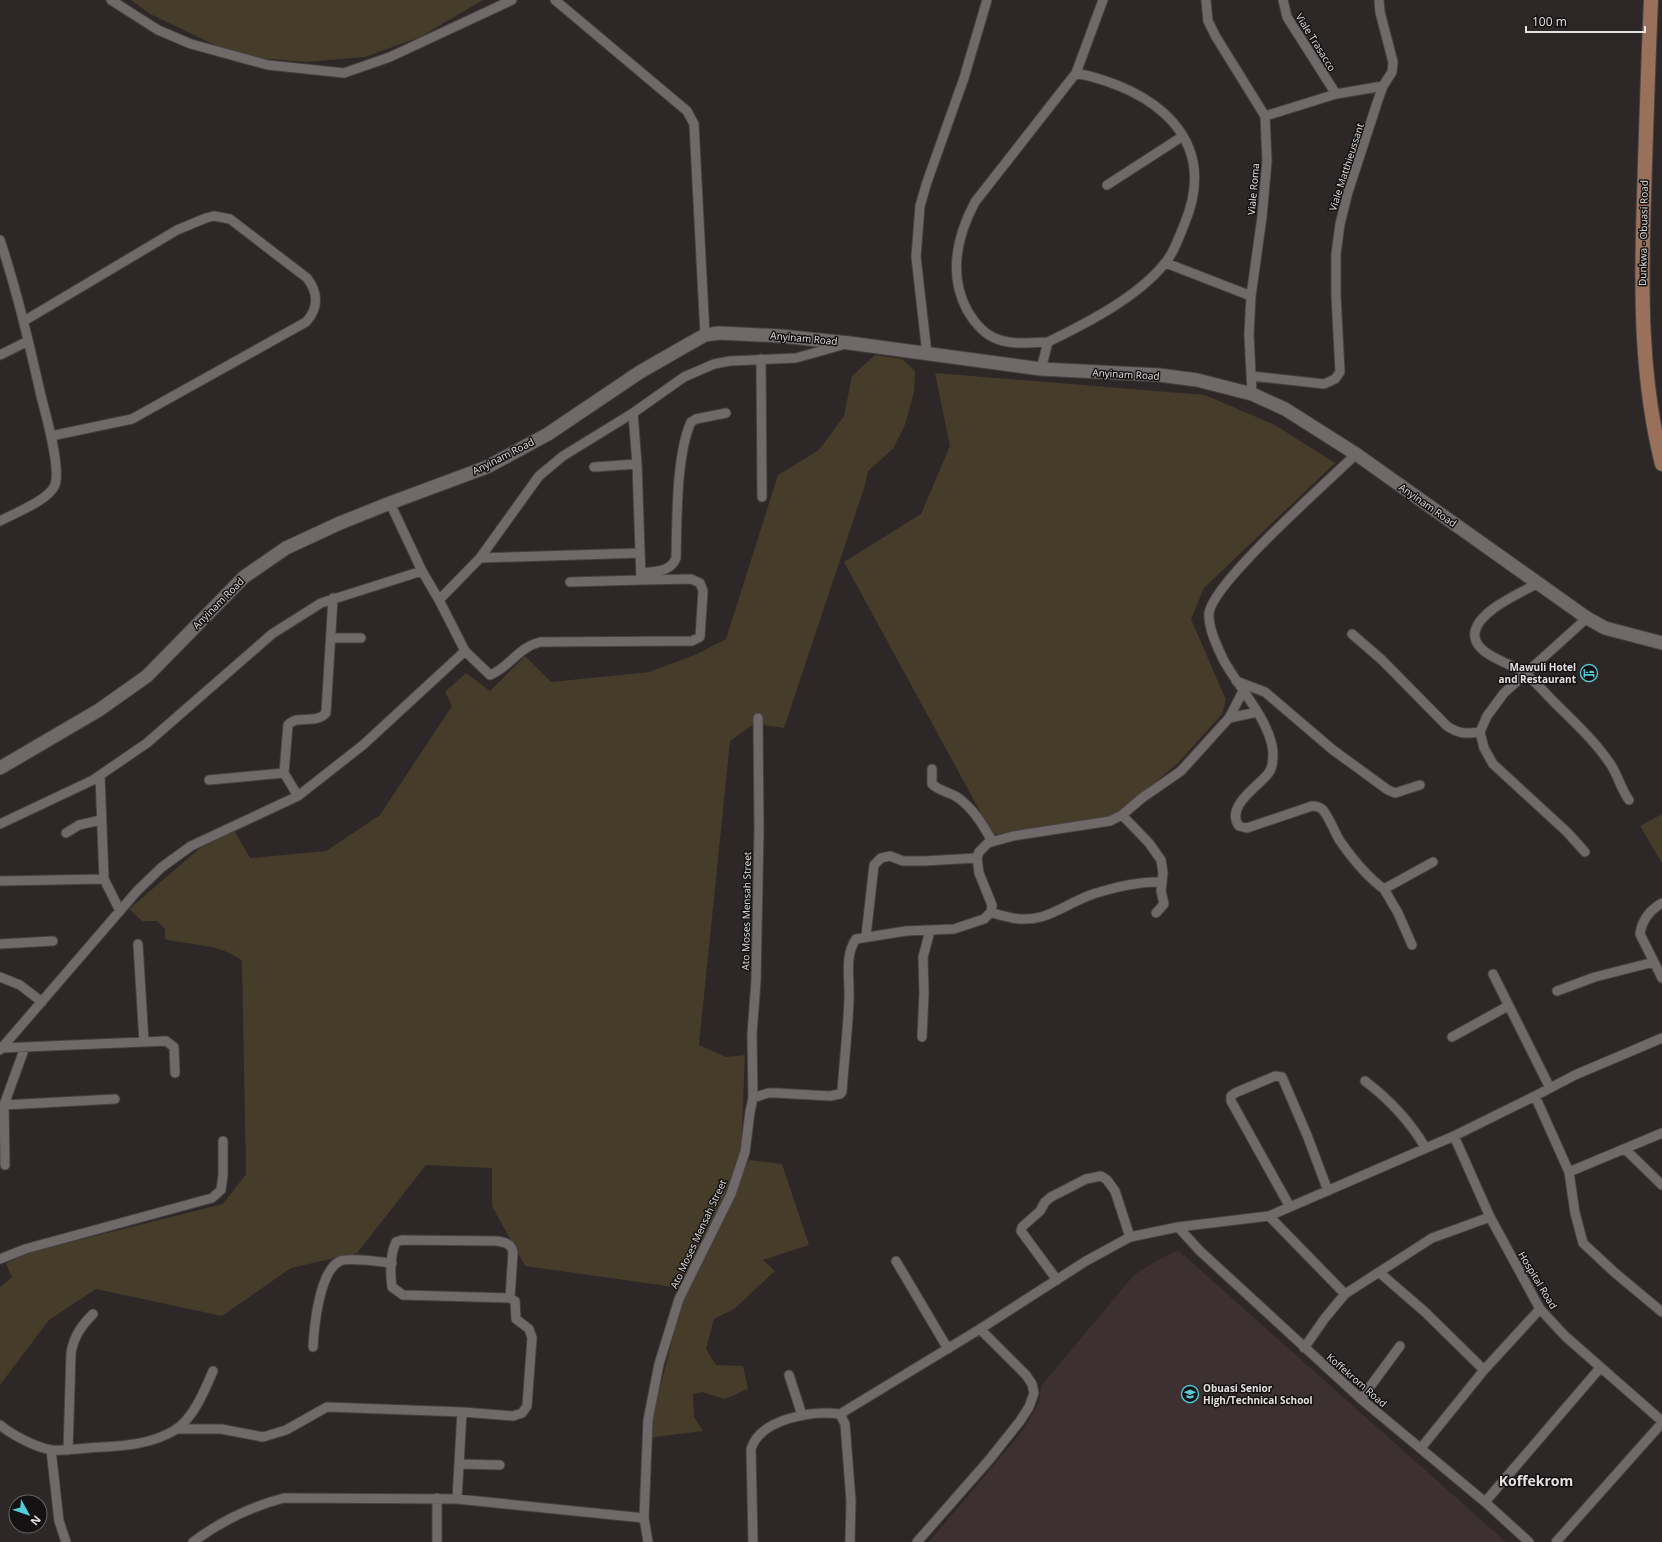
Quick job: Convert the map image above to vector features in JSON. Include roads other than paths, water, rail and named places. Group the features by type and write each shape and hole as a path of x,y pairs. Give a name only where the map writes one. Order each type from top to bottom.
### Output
{"main road":[{"name":"Dunkwa - Obuasi Road","path":"1651,0 1642,250 1642,306 1648,391 1662,464"}],"street":[{"path":"111,0 158,30 191,44 268,65 344,73 390,58 512,0"},
{"path":"555,0 687,111 694,124 704,334"},
{"path":"927,354 916,257 920,206 926,182 964,78 987,0"},
{"path":"1076,72 1100,77 1124,86 1148,99 1167,115 1183,136 1194,159 1196,180 1190,211 1166,263 1120,303 1088,323 1048,342 1014,343 996,338 980,329 971,318 963,302 958,284 956,264 958,245 964,223 975,202 1076,72 1103,0"},
{"name":"Viale Roma","path":"1206,0 1208,21 1216,37 1265,116 1267,160 1262,217 1251,296 1249,335 1252,394"},
{"name":"Viale Trasacco","path":"1283,0 1287,17 1336,94"},
{"name":"Viale Matthieussant","path":"1252,376 1324,384 1331,382 1340,372 1336,254 1340,224 1348,192 1384,86 1392,72 1393,62 1380,12 1379,0"},
{"path":"1265,116 1336,94 1384,86"},
{"path":"1107,185 1183,136"},
{"path":"24,321 177,230 214,216 230,219 307,278 314,286 317,296 311,316 306,322 132,419 51,436"},
{"path":"0,240 24,321 51,436 57,478 54,486 46,496 0,521"},
{"path":"1166,263 1251,296"},
{"name":"Anyinam Road","path":"0,768 99,710 147,676 244,577 286,548 390,502 487,467 548,434 640,372 704,334 719,333 772,335 849,342 1041,369 1159,375 1197,380 1252,394 1285,409 1356,454 1587,618 1605,628 1662,643"},
{"path":"0,355 28,341"},
{"path":"439,600 480,558 539,476 563,456 633,413 690,375 720,363 805,356 849,342"},
{"path":"1041,369 1048,342"},
{"path":"761,359 762,497"},
{"path":"633,413 637,464 641,576"},
{"path":"570,582 641,576 668,570 674,564 676,558 682,464 691,422 696,419 726,413"},
{"path":"1356,454 1245,561 1215,599 1210,612 1210,624 1221,653 1236,681 1257,712 1272,745 1272,764 1268,775 1242,799 1235,816 1237,823 1244,828 1250,828 1312,806 1320,807 1340,841 1365,871 1384,889 1398,913 1412,945"},
{"path":"594,467 637,464"},
{"path":"390,502 422,571 439,600 465,651 490,675 531,644 540,642 697,640 701,633 703,591 700,583 691,579 641,576"},
{"path":"480,558 640,553"},
{"path":"0,824 100,776 148,743 272,634 321,603 422,571"},
{"path":"1538,583 1487,613 1475,632 1476,641 1483,650 1526,673 1603,753 1614,770 1620,786 1629,800"},
{"path":"298,796 284,773 288,725 297,720 318,719 326,713 332,638 333,598"},
{"path":"1585,852 1561,827 1493,764 1484,748 1480,732 1486,716 1495,704 1526,673 1587,618"},
{"path":"1352,634 1382,660 1447,726 1457,733 1464,734 1480,732"},
{"path":"332,638 361,638"},
{"path":"1,1049 137,890 162,867 191,846 298,796 363,744 465,651"},
{"path":"1236,681 1265,692 1333,750 1388,790 1395,793 1420,785"},
{"path":"753,1098 768,1093 830,1096 840,1094 842,1092 849,999 850,947 856,939 866,936 906,931 954,929 970,925 984,919 991,912 991,900 979,873 977,858 983,848 992,841 1013,836 1110,820 1122,815 1142,798 1181,770 1229,718 1243,691"},
{"path":"1229,718 1257,712"},
{"name":"Ato Moses Mensah Street","path":"648,1542 644,1518 648,1420 659,1364 679,1299 731,1194 745,1152 753,1098 752,1034 756,981 759,830 758,718"},
{"path":"932,769 932,784 957,797 967,806 983,825 992,841"},
{"path":"209,780 284,773"},
{"path":"100,776 104,879 120,911"},
{"path":"1122,815 1142,834 1159,856 1163,867 1161,891 1164,904 1156,913"},
{"path":"66,833 79,825 101,820"},
{"path":"866,936 874,865 876,861 890,856 903,861 924,862 977,858"},
{"path":"1384,889 1433,862"},
{"path":"0,881 104,879"},
{"path":"991,912 1022,919 1036,919 1093,894 1148,881 1162,882"},
{"path":"1662,903 1654,908 1644,919 1640,931 1640,937 1662,978"},
{"path":"922,1037 924,993 923,956 930,931"},
{"path":"0,944 53,941"},
{"path":"138,944 144,1042"},
{"path":"1557,990 1595,977 1654,962"},
{"path":"1493,974 1550,1088"},
{"path":"0,977 20,985 42,1002"},
{"path":"1452,1037 1508,1006"},
{"path":"753,1542 751,1449 754,1440 761,1432 802,1415 830,1413 840,1414 980,1330 1086,1261 1130,1237 1178,1226 1269,1216 1454,1136 1604,1061 1662,1038"},
{"path":"1,1049 166,1041 172,1044 175,1073"},
{"path":"5,1165 4,1105 25,1048"},
{"path":"1290,1207 1231,1101 1231,1096 1235,1093 1275,1076 1282,1077 1307,1135 1328,1191"},
{"path":"1364,1081 1395,1106 1414,1130 1425,1148"},
{"path":"1535,1096 1569,1172 1575,1213 1583,1243 1614,1272 1662,1312"},
{"path":"4,1105 115,1099"},
{"path":"1569,1172 1662,1133"},
{"name":"Hospital Road","path":"1454,1136 1490,1217 1540,1309 1561,1332 1662,1422"},
{"path":"0,1259 25,1248 212,1198 221,1190 223,1176 223,1141"},
{"path":"1625,1149 1662,1185"},
{"path":"1057,1280 1021,1231 1022,1227 1040,1211 1044,1202 1051,1197 1086,1179 1101,1176 1115,1190 1130,1237"},
{"path":"1269,1216 1345,1294"},
{"path":"1304,1348 1325,1318 1345,1294 1380,1273 1432,1238 1490,1217"},
{"name":"Koffekrom Road","path":"1178,1226 1200,1251 1304,1348 1361,1399 1485,1502 1529,1542"},
{"path":"0,1425 7,1431 51,1450 68,1450 133,1444 157,1439 176,1430 221,1429 263,1437 286,1430 327,1407 462,1412 512,1416 522,1413 527,1406 531,1333 529,1329 516,1319 516,1304 513,1298 510,1298 403,1295 392,1287 393,1248 396,1242 402,1240 496,1241 508,1243 512,1247 513,1252 510,1298"},
{"path":"313,1347 317,1307 321,1292 335,1265 344,1260 392,1263"},
{"path":"896,1261 948,1349"},
{"path":"1380,1273 1425,1312 1484,1370"},
{"path":"1421,1448 1484,1370 1540,1309"},
{"path":"68,1450 71,1353 73,1341 78,1330 93,1314"},
{"path":"917,1542 984,1466 1020,1421 1029,1407 1034,1393 1032,1384 1026,1375 980,1330"},
{"path":"1361,1399 1400,1346"},
{"path":"1485,1502 1600,1368"},
{"path":"176,1430 192,1411 212,1371"},
{"path":"789,1375 802,1415"},
{"path":"458,1499 462,1412"},
{"path":"840,1414 845,1424 851,1501 850,1542"},
{"path":"1556,1542 1662,1422"},
{"path":"51,1450 59,1521 66,1542"},
{"path":"459,1464 500,1465"},
{"path":"193,1542 223,1521 239,1513 265,1503 284,1498 458,1499 644,1518"},
{"path":"437,1498 437,1542"}],"place":[{"name":"Mawuli Hotel and Restaurant","path":"1589,673"},
{"name":"Obuasi Senior High/Technical School","path":"1190,1394"}],"district":[{"name":"Koffekrom","path":"1536,1480"}]}
